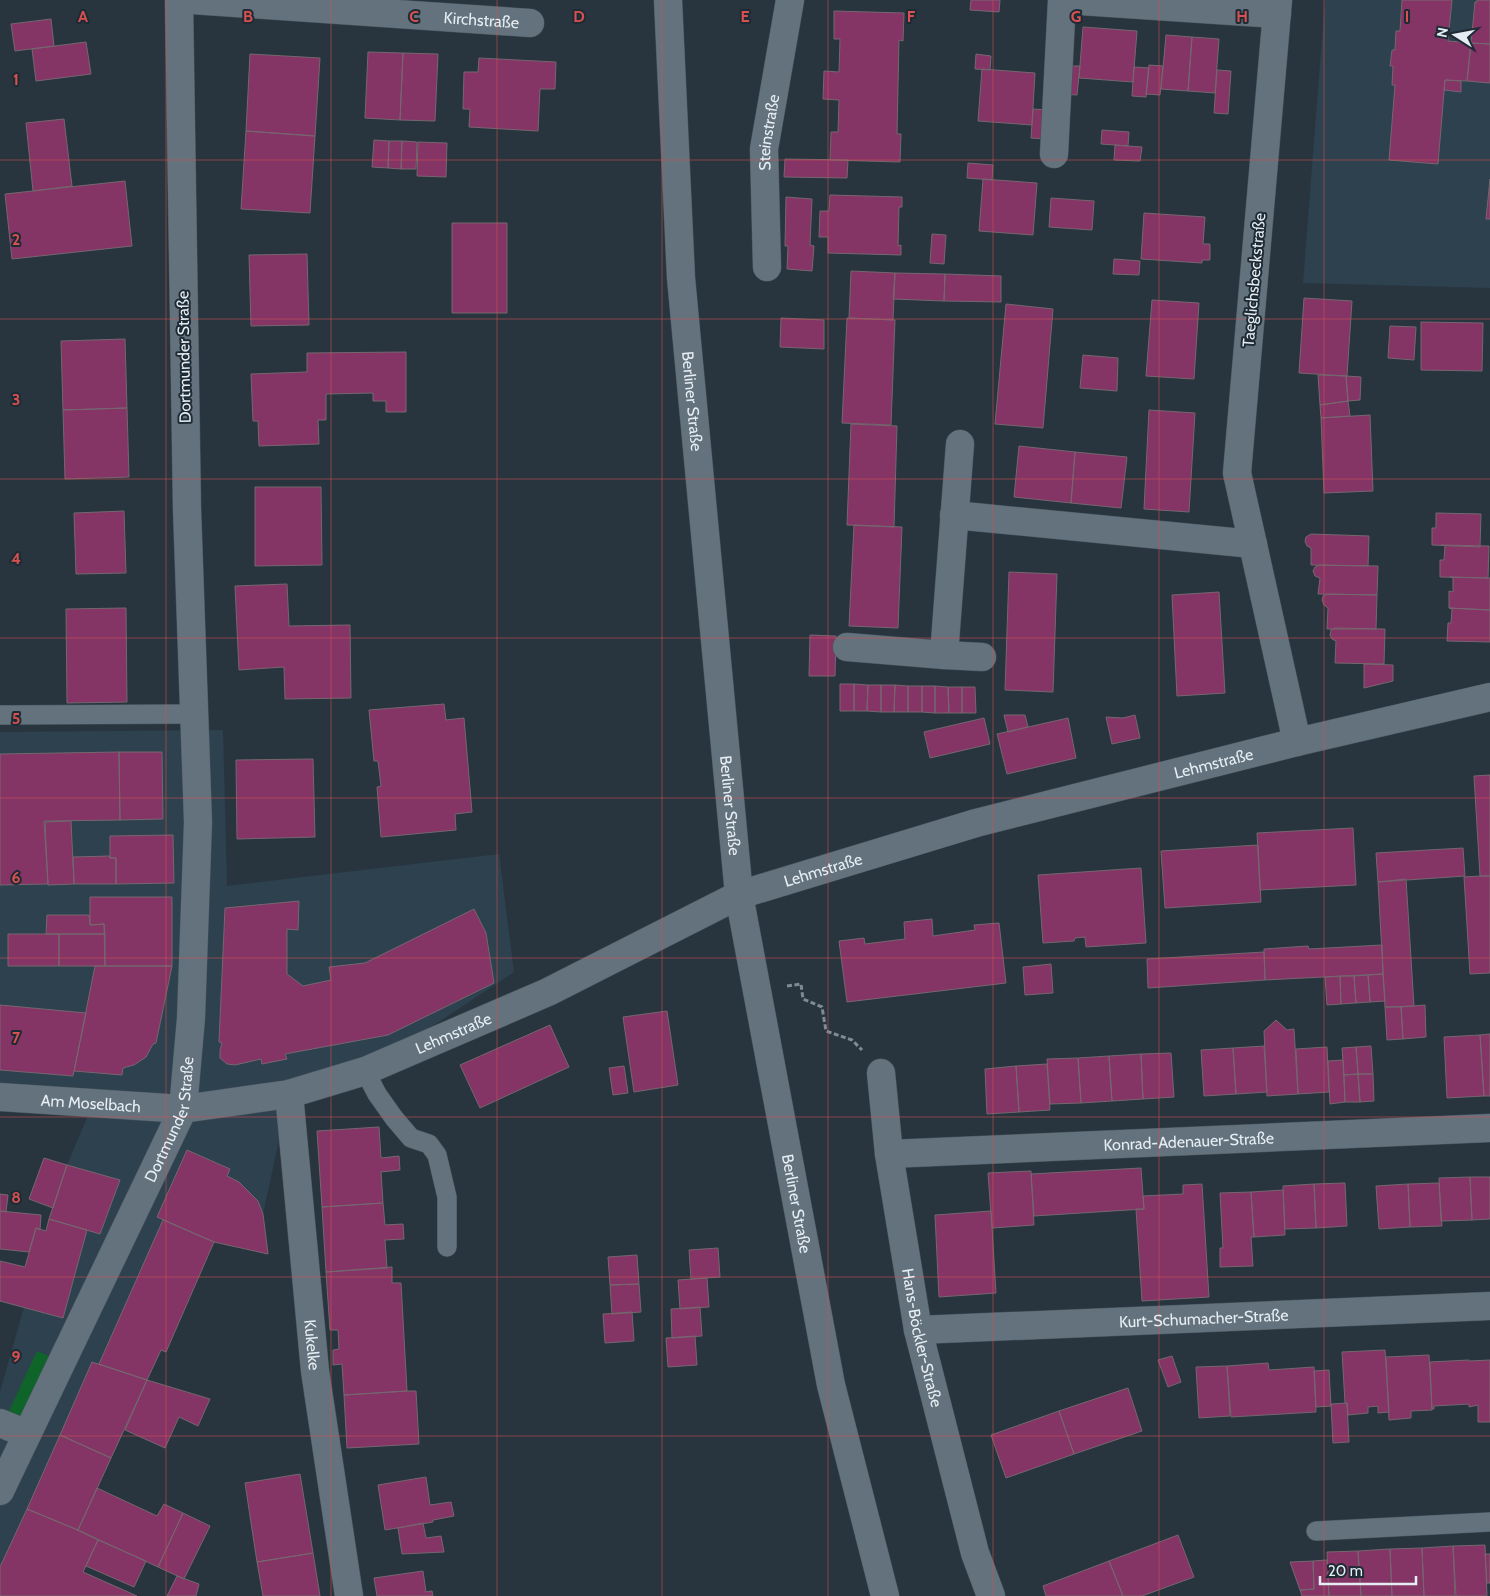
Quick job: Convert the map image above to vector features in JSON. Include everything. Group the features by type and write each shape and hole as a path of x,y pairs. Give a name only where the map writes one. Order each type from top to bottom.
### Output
{"street":[{"name":"Dortmunder Straße","path":"0,1491 183,1109 191,1018 198,822 187,509 179,0"},
{"name":"Kirchstraße","path":"192,0 530,23"},
{"name":"Berliner Straße","path":"668,0 682,278 739,895 831,1385 885,1596"},
{"name":"Steinstraße","path":"767,267 764,149 790,0"},
{"name":"Taeglichsbeckstraße","path":"1054,154 1064,0 1278,7 1237,473 1297,742"},
{"path":"944,655 960,444"},
{"path":"954,515 1253,544"},
{"path":"848,647 982,657"},
{"name":"Lehmstraße","path":"183,1109 289,1094 365,1071 548,992 739,895 976,823 1297,742 1490,697"},
{"name":"Hans-Böckler-Straße","path":"882,1073 889,1154 918,1330 975,1553 990,1596"},
{"name":"Kukelke","path":"289,1094 315,1371 349,1596"},
{"name":"Am Moselbach","path":"0,1097 183,1109"},
{"name":"Konrad-Adenauer-Straße","path":"889,1154 1490,1128"},
{"name":"Kurt-Schumacher-Straße","path":"918,1330 1490,1306"},
{"path":"0,1423 27,1434"}],"lane":[{"path":"0,715 194,714"},
{"path":"365,1071 377,1094 411,1138 429,1144 438,1155 447,1197 447,1247"},
{"path":"1316,1531 1490,1522"}],"path":[{"path":"810,1002 822,1007 826,1031 840,1036"}],"shaded area":[{"path":"1325,0 1490,0 1490,288 1303,283"},
{"path":"223,730 227,886 499,854 514,972 365,1071 289,1094 263,1214 268,1254 214,1242 166,1352 161,1350 78,1530 98,1540 83,1572 137,1596 0,1596 0,1392 49,1219 67,1165 92,1106 0,1098 0,732"}],"green space":[{"path":"37,1351 55,1359 25,1421 8,1413"}],"building":[{"path":"971,0 1000,0 999,12 970,10"},
{"path":"1402,0 1452,0 1448,41 1471,43 1467,81 1445,80 1438,164 1389,160 1395,85 1392,85 1393,66 1390,66 1392,50 1395,50 1396,31 1400,31"},
{"path":"1477,0 1490,0 1490,44 1471,43 1475,2"},
{"path":"834,11 904,13 903,41 899,40 897,134 901,134 900,162 830,160 831,132 838,132 839,100 823,99 824,71 839,72 840,39 834,39"},
{"path":"51,19 54,46 15,51 11,24"},
{"path":"1083,27 1137,31 1133,82 1079,78"},
{"path":"1166,35 1192,37 1188,91 1161,89"},
{"path":"1192,37 1219,39 1215,93 1188,91"},
{"path":"86,42 91,74 36,81 32,49"},
{"path":"1471,43 1490,44 1490,83 1467,81"},
{"path":"368,52 403,53 400,120 365,118"},
{"path":"403,53 438,54 435,121 400,120"},
{"path":"250,54 320,58 315,136 246,131"},
{"path":"976,54 991,56 990,70 975,69"},
{"path":"479,58 556,62 555,89 540,89 538,131 469,127 470,109 463,109 464,72 478,72"},
{"path":"1149,65 1163,66 1160,95 1146,94"},
{"path":"1065,66 1080,66 1077,95 1063,94"},
{"path":"1134,67 1149,68 1146,97 1132,96"},
{"path":"982,69 1035,73 1032,125 978,121"},
{"path":"1217,70 1231,71 1228,114 1214,113"},
{"path":"1445,80 1461,81 1461,92 1444,90"},
{"path":"1033,109 1047,110 1045,139 1031,138"},
{"path":"64,119 72,186 33,191 26,123"},
{"path":"1102,130 1129,132 1128,146 1101,144"},
{"path":"246,131 315,136 310,213 241,209"},
{"path":"374,140 389,141 388,168 372,167"},
{"path":"389,141 402,141 401,169 388,168"},
{"path":"402,141 417,142 416,169 401,169"},
{"path":"418,142 447,143 446,177 417,176"},
{"path":"1115,145 1142,147 1140,161 1114,160"},
{"path":"785,159 848,160 847,178 784,177"},
{"path":"968,163 993,165 992,180 967,178"},
{"path":"983,179 1037,183 1033,235 979,231"},
{"path":"1490,179 1490,219 1486,219"},
{"path":"125,181 132,246 12,259 5,194"},
{"path":"830,195 902,197 902,207 899,207 898,246 901,245 901,255 828,253 828,237 819,237 820,211 829,211"},
{"path":"786,197 812,199 810,245 814,246 812,271 787,269 788,246 785,246"},
{"path":"1051,198 1094,201 1092,230 1049,227"},
{"path":"1144,213 1205,217 1203,244 1210,244 1210,260 1202,260 1202,263 1141,259"},
{"path":"452,223 507,223 507,313 452,313"},
{"path":"932,234 946,235 944,264 930,263"},
{"path":"307,254 309,325 251,326 249,255"},
{"path":"1114,259 1140,261 1139,275 1113,274"},
{"path":"851,271 895,273 893,320 849,318"},
{"path":"895,273 945,274 944,301 893,299"},
{"path":"945,274 1001,276 1001,302 944,301"},
{"path":"1304,298 1352,301 1347,376 1299,373"},
{"path":"1152,300 1199,303 1194,379 1146,376"},
{"path":"1006,304 1053,309 1043,428 995,424"},
{"path":"781,318 824,320 824,349 780,347"},
{"path":"847,318 895,320 891,425 842,423"},
{"path":"1421,322 1483,323 1482,371 1421,370"},
{"path":"1390,326 1416,327 1414,360 1388,358"},
{"path":"125,339 127,408 63,410 61,341"},
{"path":"406,352 406,412 386,412 386,401 373,401 373,393 326,394 326,420 318,420 319,444 259,446 258,421 253,421 251,374 307,372 307,353"},
{"path":"1083,355 1118,358 1117,391 1080,388"},
{"path":"1318,375 1346,376 1348,401 1320,405"},
{"path":"1346,376 1361,377 1360,400 1348,401"},
{"path":"1348,401 1350,416 1321,418 1320,405"},
{"path":"127,408 129,477 65,479 63,410"},
{"path":"1149,410 1195,413 1189,512 1144,509"},
{"path":"1370,415 1373,491 1324,493 1321,418"},
{"path":"851,424 897,426 894,527 847,525"},
{"path":"1019,446 1075,452 1071,503 1014,497"},
{"path":"1075,452 1127,457 1121,508 1071,503"},
{"path":"255,487 321,487 322,565 255,566"},
{"path":"124,511 126,573 76,574 74,513"},
{"path":"1436,513 1481,514 1480,547 1432,545 1432,528 1436,528"},
{"path":"854,525 902,527 898,628 849,626"},
{"path":"1311,534 1369,536 1368,566 1311,565 1311,548 1307,546 1305,541 1306,537"},
{"path":"1441,545 1489,546 1488,578 1440,577 1440,560 1444,560 1445,546"},
{"path":"1320,565 1378,566 1377,595 1318,594 1320,578 1315,576 1313,571 1315,567"},
{"path":"1009,572 1057,574 1053,692 1005,690"},
{"path":"1450,577 1490,578 1490,610 1449,608 1449,591 1453,592 1453,578"},
{"path":"287,584 289,626 350,625 351,698 285,699 284,667 239,670 235,586"},
{"path":"1219,592 1225,693 1177,696 1172,595"},
{"path":"1328,594 1377,595 1376,629 1327,629 1328,608 1322,600 1323,596"},
{"path":"126,608 127,702 67,703 66,609"},
{"path":"1449,608 1490,610 1490,642 1447,641 1448,623 1451,623 1452,609"},
{"path":"1335,628 1385,629 1384,664 1335,663 1336,641 1330,635 1331,630"},
{"path":"810,635 836,636 835,676 809,676"},
{"path":"1364,664 1393,665 1393,681 1364,688"},
{"path":"840,684 854,684 854,711 840,711"},
{"path":"854,684 868,685 867,711 854,711"},
{"path":"868,685 881,685 881,712 867,711"},
{"path":"881,685 895,685 894,712 881,712"},
{"path":"895,685 908,686 908,712 894,712"},
{"path":"908,686 922,686 922,712 908,712"},
{"path":"922,686 935,686 935,713 922,712"},
{"path":"935,686 948,687 949,713 935,713"},
{"path":"948,687 962,687 962,713 949,713"},
{"path":"962,687 975,687 976,713 962,713"},
{"path":"444,704 446,720 464,718 472,812 455,814 456,830 381,837 377,787 381,786 378,761 374,761 369,710"},
{"path":"1004,715 1025,715 1028,727 1008,732"},
{"path":"1135,715 1140,738 1112,744 1106,717 1123,718"},
{"path":"984,718 990,744 930,758 924,732"},
{"path":"1068,718 1076,758 1007,774 997,734"},
{"path":"119,752 162,752 163,819 120,820"},
{"path":"119,752 120,820 44,821 48,884 0,885 0,754"},
{"path":"313,759 315,837 237,839 236,760"},
{"path":"1490,775 1490,876 1480,876 1474,776"},
{"path":"71,821 74,884 48,885 45,822"},
{"path":"1353,828 1356,885 1260,890 1257,833"},
{"path":"173,835 174,883 116,884 116,858 110,858 110,836"},
{"path":"1258,845 1261,902 1165,908 1161,851"},
{"path":"1463,848 1465,876 1378,882 1376,853"},
{"path":"110,856 110,858 116,858 116,884 74,884 73,857"},
{"path":"1141,868 1146,943 1086,947 1085,937 1075,938 1074,941 1043,943 1038,875"},
{"path":"1490,876 1490,973 1470,974 1464,877"},
{"path":"1406,879 1414,1006 1385,1007 1378,882"},
{"path":"90,897 172,897 172,966 105,966 104,924 90,925"},
{"path":"299,901 298,930 287,929 287,974 303,986 331,980 329,967 365,963 474,909 486,933 494,983 388,1035 285,1054 287,1059 262,1064 261,1059 235,1065 227,1064 220,1058 222,1043 219,1042 225,908"},
{"path":"47,915 89,915 90,925 104,924 105,934 46,934"},
{"path":"932,919 933,936 975,930 974,925 999,923 1006,983 847,1002 839,941 864,938 865,944 905,939 904,922"},
{"path":"8,934 59,934 59,966 8,966"},
{"path":"59,934 105,934 105,966 59,966"},
{"path":"1382,945 1383,974 1265,980 1264,949 1308,946 1309,949"},
{"path":"1264,952 1265,980 1148,988 1147,959"},
{"path":"1051,964 1053,993 1025,995 1023,967"},
{"path":"95,966 172,966 156,1043 153,1044 146,1057 134,1065 123,1068 122,1075 74,1071"},
{"path":"1383,974 1385,1001 1370,1002 1368,975"},
{"path":"1368,975 1370,1002 1356,1003 1354,976"},
{"path":"1340,976 1341,1004 1327,1005 1325,977"},
{"path":"1340,976 1354,976 1356,1003 1341,1004"},
{"path":"0,1005 86,1013 73,1076 0,1070"},
{"path":"1425,1005 1426,1037 1403,1039 1401,1007"},
{"path":"1385,1007 1401,1007 1403,1039 1387,1040"},
{"path":"667,1011 678,1085 634,1092 623,1017"},
{"path":"1276,1020 1287,1030 1294,1029 1298,1094 1267,1096 1264,1031"},
{"path":"550,1025 569,1067 480,1108 460,1065"},
{"path":"1490,1034 1490,1096 1484,1096 1480,1035"},
{"path":"1480,1035 1484,1096 1447,1098 1444,1037"},
{"path":"1264,1046 1267,1092 1236,1094 1233,1048"},
{"path":"1371,1046 1373,1074 1358,1074 1356,1047"},
{"path":"1327,1047 1329,1092 1298,1094 1296,1049"},
{"path":"1356,1047 1358,1074 1344,1075 1342,1048"},
{"path":"1233,1048 1236,1094 1204,1096 1201,1050"},
{"path":"1171,1053 1174,1097 1143,1099 1141,1054"},
{"path":"1141,1054 1143,1099 1112,1101 1109,1056"},
{"path":"1109,1056 1112,1101 1081,1103 1078,1058"},
{"path":"1078,1058 1081,1103 1050,1104 1047,1059"},
{"path":"1343,1060 1345,1102 1330,1104 1328,1061"},
{"path":"1047,1064 1050,1110 1019,1112 1016,1066"},
{"path":"624,1066 628,1093 613,1095 609,1068"},
{"path":"1016,1066 1019,1112 987,1114 985,1069"},
{"path":"1358,1074 1360,1102 1345,1102 1344,1075"},
{"path":"1358,1074 1373,1074 1374,1101 1360,1102"},
{"path":"379,1127 381,1158 399,1156 400,1170 381,1172 383,1203 322,1207 317,1131"},
{"path":"187,1150 230,1169 227,1176 239,1182 258,1201 263,1214 268,1254 214,1242 157,1217"},
{"path":"44,1158 67,1165 53,1208 29,1199"},
{"path":"67,1165 120,1180 100,1234 49,1219"},
{"path":"1141,1168 1144,1209 1034,1216 1031,1174"},
{"path":"1031,1171 1034,1225 992,1228 988,1173"},
{"path":"1470,1177 1490,1177 1490,1219 1472,1220"},
{"path":"1470,1177 1472,1220 1441,1221 1439,1178"},
{"path":"1345,1183 1347,1226 1316,1228 1314,1184"},
{"path":"1439,1183 1442,1226 1410,1227 1408,1184"},
{"path":"1202,1184 1209,1297 1142,1301 1136,1209 1144,1209 1143,1196 1183,1194 1183,1185"},
{"path":"1314,1184 1316,1228 1285,1229 1283,1186"},
{"path":"1408,1184 1410,1227 1379,1229 1376,1186"},
{"path":"1283,1190 1285,1235 1254,1237 1251,1192"},
{"path":"1251,1192 1254,1237 1251,1237 1253,1266 1220,1267 1220,1248 1223,1248 1220,1193"},
{"path":"0,1194 8,1195 6,1212 0,1211"},
{"path":"383,1203 385,1225 403,1224 404,1239 385,1240 387,1268 326,1272 322,1207"},
{"path":"0,1211 41,1215 40,1230 36,1228 29,1252 0,1249"},
{"path":"991,1211 996,1293 939,1297 935,1215"},
{"path":"49,1219 87,1230 63,1318 0,1301 0,1261 25,1267 36,1228 46,1231"},
{"path":"163,1220 214,1242 166,1352 161,1350 147,1380 99,1364"},
{"path":"718,1248 720,1277 691,1279 689,1250"},
{"path":"637,1255 639,1284 610,1285 608,1257"},
{"path":"392,1267 392,1283 401,1283 407,1391 344,1395 342,1364 333,1365 333,1350 339,1349 338,1330 330,1330 326,1272"},
{"path":"707,1278 709,1307 680,1309 678,1280"},
{"path":"639,1284 641,1312 612,1314 610,1285"},
{"path":"700,1307 702,1336 672,1338 671,1309"},
{"path":"632,1312 634,1341 605,1343 603,1314"},
{"path":"695,1336 697,1365 668,1367 666,1338"},
{"path":"1385,1350 1389,1412 1378,1413 1378,1406 1368,1407 1368,1413 1348,1415 1347,1403 1345,1403 1342,1352"},
{"path":"1429,1355 1432,1410 1411,1411 1411,1418 1389,1420 1386,1357"},
{"path":"1172,1356 1181,1382 1168,1387 1158,1360"},
{"path":"1490,1360 1490,1422 1478,1422 1478,1405 1469,1407 1469,1404 1434,1406 1434,1409 1432,1409 1430,1362"},
{"path":"92,1362 147,1380 111,1458 60,1435"},
{"path":"1268,1363 1269,1370 1314,1367 1316,1412 1231,1417 1227,1366"},
{"path":"1227,1366 1230,1416 1199,1418 1196,1367"},
{"path":"1329,1370 1331,1406 1316,1407 1314,1371"},
{"path":"147,1380 210,1399 198,1426 179,1417 165,1448 125,1430"},
{"path":"1128,1388 1142,1431 1074,1454 1059,1411"},
{"path":"416,1391 419,1444 347,1448 344,1395"},
{"path":"1347,1403 1349,1442 1333,1443 1331,1404"},
{"path":"1059,1411 1074,1454 1006,1478 991,1435"},
{"path":"60,1435 111,1458 78,1530 27,1509"},
{"path":"300,1474 313,1553 257,1562 245,1483"},
{"path":"426,1477 430,1505 451,1502 454,1516 433,1520 433,1522 385,1530 378,1485"},
{"path":"97,1488 157,1516 164,1504 183,1513 158,1567 78,1530"},
{"path":"27,1509 98,1540 83,1572 137,1596 0,1596 0,1567"},
{"path":"183,1513 210,1526 184,1579 158,1567"},
{"path":"423,1523 426,1538 441,1536 444,1552 402,1554 398,1528"},
{"path":"1178,1535 1194,1577 1142,1596 1123,1596 1109,1561"},
{"path":"98,1540 146,1561 134,1587 86,1566"},
{"path":"1485,1545 1487,1596 1456,1596 1453,1546"},
{"path":"1453,1546 1455,1596 1424,1596 1422,1548"},
{"path":"1422,1548 1424,1596 1392,1596 1390,1549"},
{"path":"1390,1549 1392,1596 1361,1596 1358,1551"},
{"path":"1358,1551 1361,1596 1329,1596 1327,1552"},
{"path":"313,1553 320,1596 263,1596 257,1562"},
{"path":"1485,1554 1490,1554 1490,1583 1487,1583"},
{"path":"1327,1560 1329,1596 1302,1596 1300,1590 1314,1589 1313,1561"},
{"path":"1109,1561 1123,1596 1046,1596 1043,1586"},
{"path":"1313,1561 1314,1589 1300,1590 1290,1562"},
{"path":"423,1571 426,1592 432,1591 433,1596 377,1596 374,1578"},
{"path":"177,1576 199,1584 196,1596 167,1596"}]}
